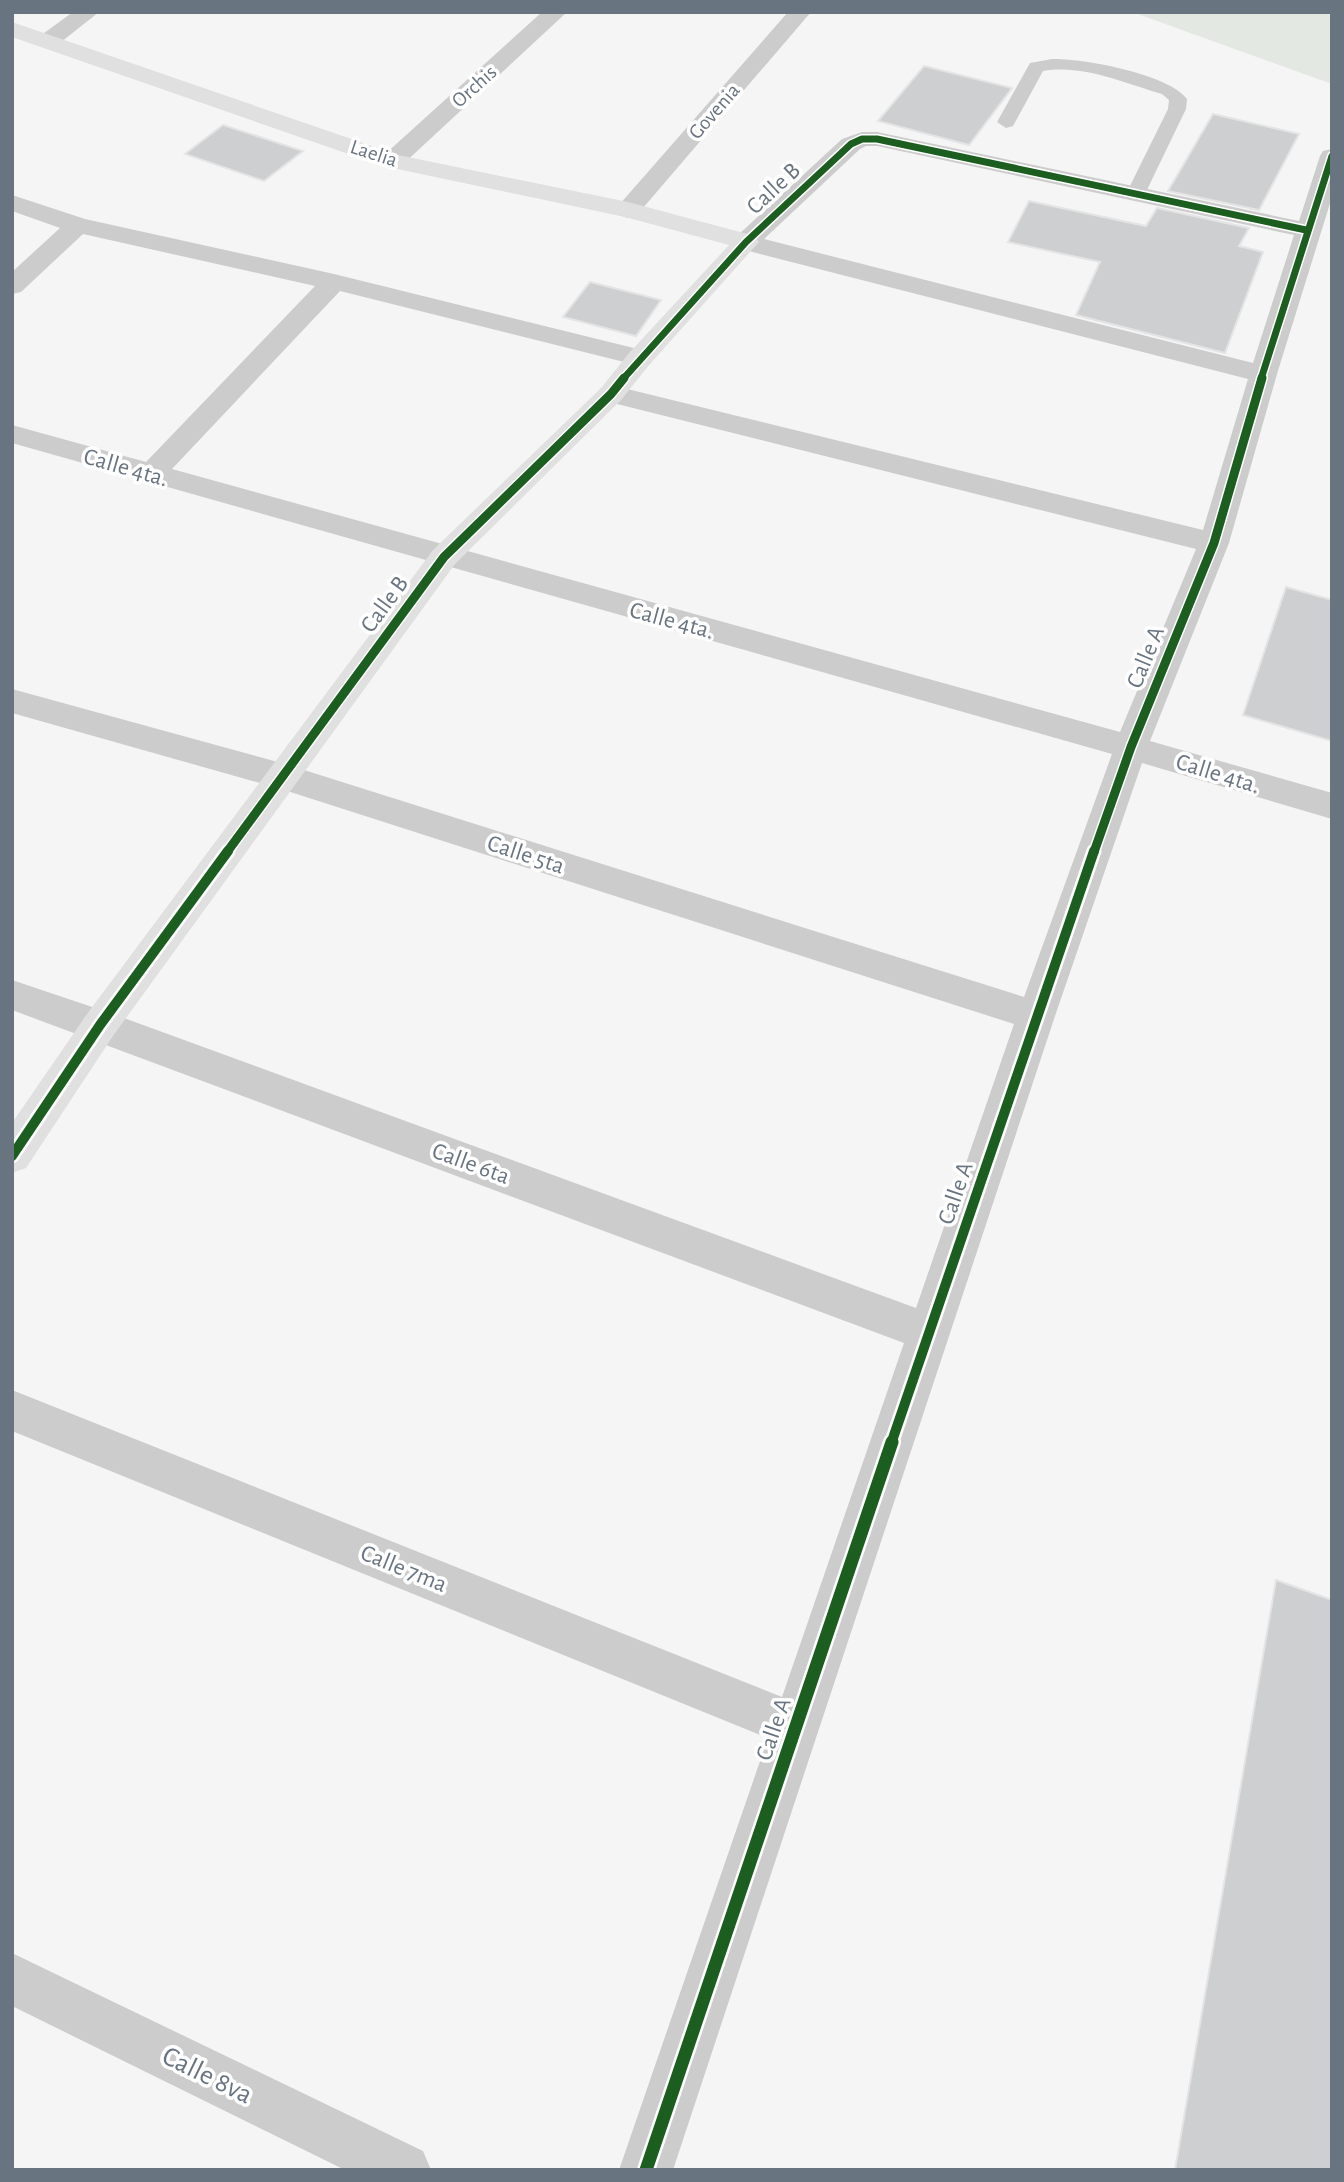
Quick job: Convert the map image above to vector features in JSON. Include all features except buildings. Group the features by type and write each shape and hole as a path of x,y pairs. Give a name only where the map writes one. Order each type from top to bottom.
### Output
{"street":[{"path":"48,41 88,12"},
{"name":"Orchis","path":"393,160 556,12"},
{"name":"Govenia","path":"628,210 800,12"},
{"name":"Laelia","path":"12,29 393,160 628,210 746,242"},
{"name":"Calle B","path":"12,1156 100,1025 285,777 444,557 611,394 640,358 746,242 851,144 862,139 877,139 1138,192"},
{"name":"Calle A","path":"646,2170 1036,1016 1131,747 1214,543 1263,374 1332,156"},
{"path":"1138,192 1307,230"},
{"path":"12,203 79,225 334,282 640,358"},
{"path":"12,286 79,225"},
{"path":"746,242 1263,374"},
{"path":"151,474 334,282"},
{"path":"611,394 1214,543"},
{"name":"Calle 4ta.","path":"12,434 1131,747 1332,806"},
{"name":"Calle 5ta","path":"12,701 285,777 1036,1016"},
{"name":"Calle 6ta","path":"12,995 100,1025 930,1333"},
{"name":"Calle 7ma","path":"12,1410 796,1726"},
{"name":"Calle 8va","path":"12,1979 404,2170"}],"lane":[{"path":"1006,122 1036,66 1050,62 1068,62 1168,90 1178,99 1177,108 1138,192"}],"shaded area":[{"path":"1132,12 1332,12 1332,84"}],"cycle path":[{"path":"12,1156 100,1025 444,557 611,394 640,358 746,242 851,144 862,139 877,139 1306,230"},
{"path":"646,2170 1036,1016 1131,747 1214,543 1263,374 1332,156"}]}
